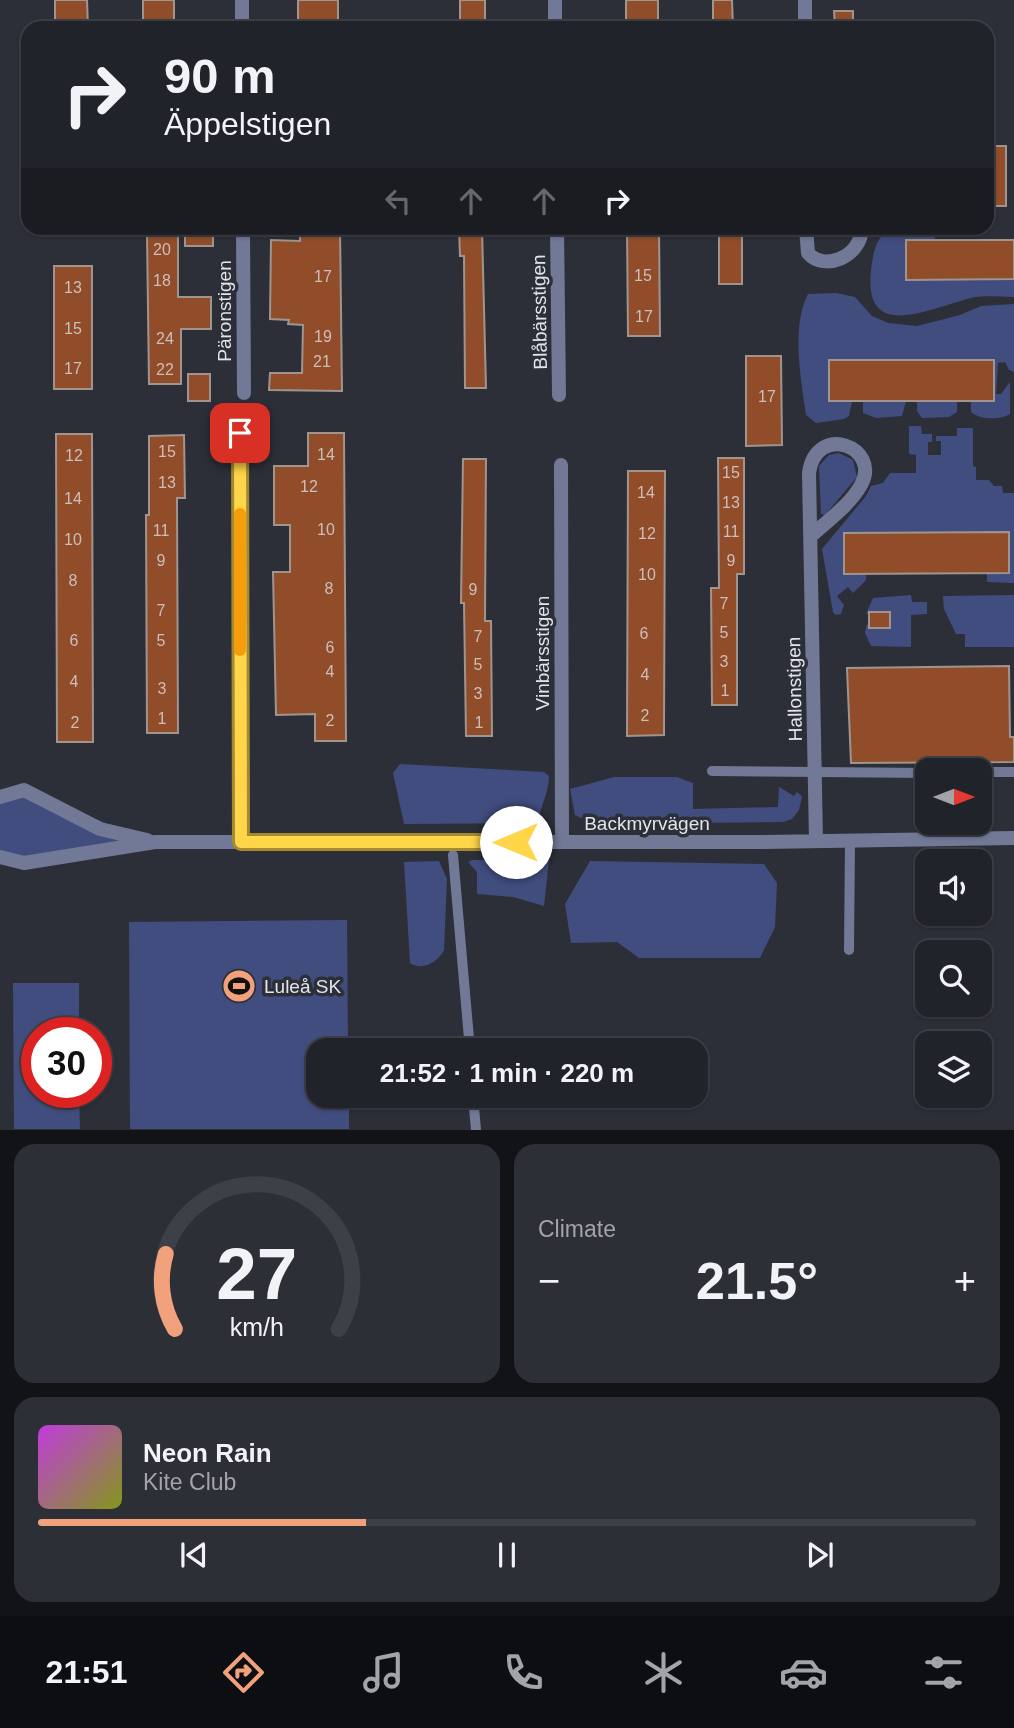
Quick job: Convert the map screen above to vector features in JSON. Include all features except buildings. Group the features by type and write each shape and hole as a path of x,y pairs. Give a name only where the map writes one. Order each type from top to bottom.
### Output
{"street":[{"path":"242,0 242,21"},
{"path":"555,0 555,21"},
{"path":"805,0 805,21"},
{"name":"Päronstigen","path":"243,235 244,393"},
{"name":"Blåbärsstigen","path":"557,235 559,395"},
{"path":"807,235 808,253 822,260 847,257 859,247 861,235"},
{"path":"240,433 241,842"},
{"name":"Hallonstigen","path":"811,536 863,483 865,468 861,456 853,448 828,445 818,451 811,460 811,536 814,774 816,841"},
{"name":"Vinbärsstigen","path":"561,465 562,842"},
{"name":"Backmyrvägen","path":"0,797 24,790 100,829 155,842"},
{"name":"Backmyrvägen","path":"0,857 24,863 155,842 1014,838"}],"lane":[{"path":"712,771 915,773"},
{"path":"992,772 1014,772"},
{"path":"849,950 850,840"},
{"path":"453,855 469,1038"},
{"path":"474,1108 476,1129"}],"shaded area":[{"path":"882,235 935,235 935,240 906,240 907,280 1014,279 1014,297 976,297 917,313 886,313 876,305 871,288 872,263 877,242"},
{"path":"836,293 855,297 872,316 888,323 917,326 960,315 981,306 1014,304 1014,372 1009,370 1005,362 998,363 996,394 1001,394 1010,382 1010,414 990,418 979,417 971,412 971,401 994,401 994,360 829,360 829,401 852,401 849,416 816,423 806,415 799,353 800,322 808,294"},
{"path":"863,401 906,401 902,416 876,418 863,413"},
{"path":"917,401 957,401 957,412 949,417 922,418 917,411"},
{"path":"909,426 921,426 922,434 932,434 932,442 928,442 928,455 941,455 941,441 936,441 936,436 957,436 957,428 973,428 973,466 976,467 976,480 989,480 994,486 1002,486 1003,493 1014,493 1014,583 987,582 987,574 1009,573 1009,532 845,533 844,574 866,574 866,580 853,593 848,587 837,596 844,605 841,614 836,615 833,612 822,549 866,496 871,486 883,483 890,473 916,473 916,455 909,454"},
{"path":"839,453 853,460 857,477 825,515 821,514 819,466 829,455"},
{"path":"911,595 912,602 927,602 927,614 911,615 911,647 871,646 865,633 867,623 869,628 890,628 889,612 866,614 873,598"},
{"path":"1014,595 1014,647 965,647 965,634 956,634 944,609 943,596"},
{"path":"400,764 544,772 549,776 549,782 538,823 404,824 393,773"},
{"path":"614,777 677,777 693,783 693,809 778,807 779,787 794,796 797,792 802,796 799,810 792,819 783,822 593,824 575,815 570,789"},
{"path":"28,791 151,842 24,865 0,859 0,796"},
{"path":"549,860 544,906 513,897 477,894 477,872 468,862"},
{"path":"439,861 447,879 444,950 437,959 419,966 410,963 404,862"},
{"path":"590,861 764,864 777,883 775,927 760,958 639,958 617,942 571,943 565,904"},
{"name":"Luleå SK","path":"347,920 348,1038 306,1038 306,1108 349,1108 349,1129 130,1129 129,922"},
{"path":"13,983 79,983 79,1017 21,1017 21,1108 79,1108 80,1129 14,1129"}],"slow traffic":[{"path":"240,514 240,650"}],"place":[{"name":"Luleå SK","path":"239,986"}],"route":[{"path":"240,433 241,842 516,842"}]}
